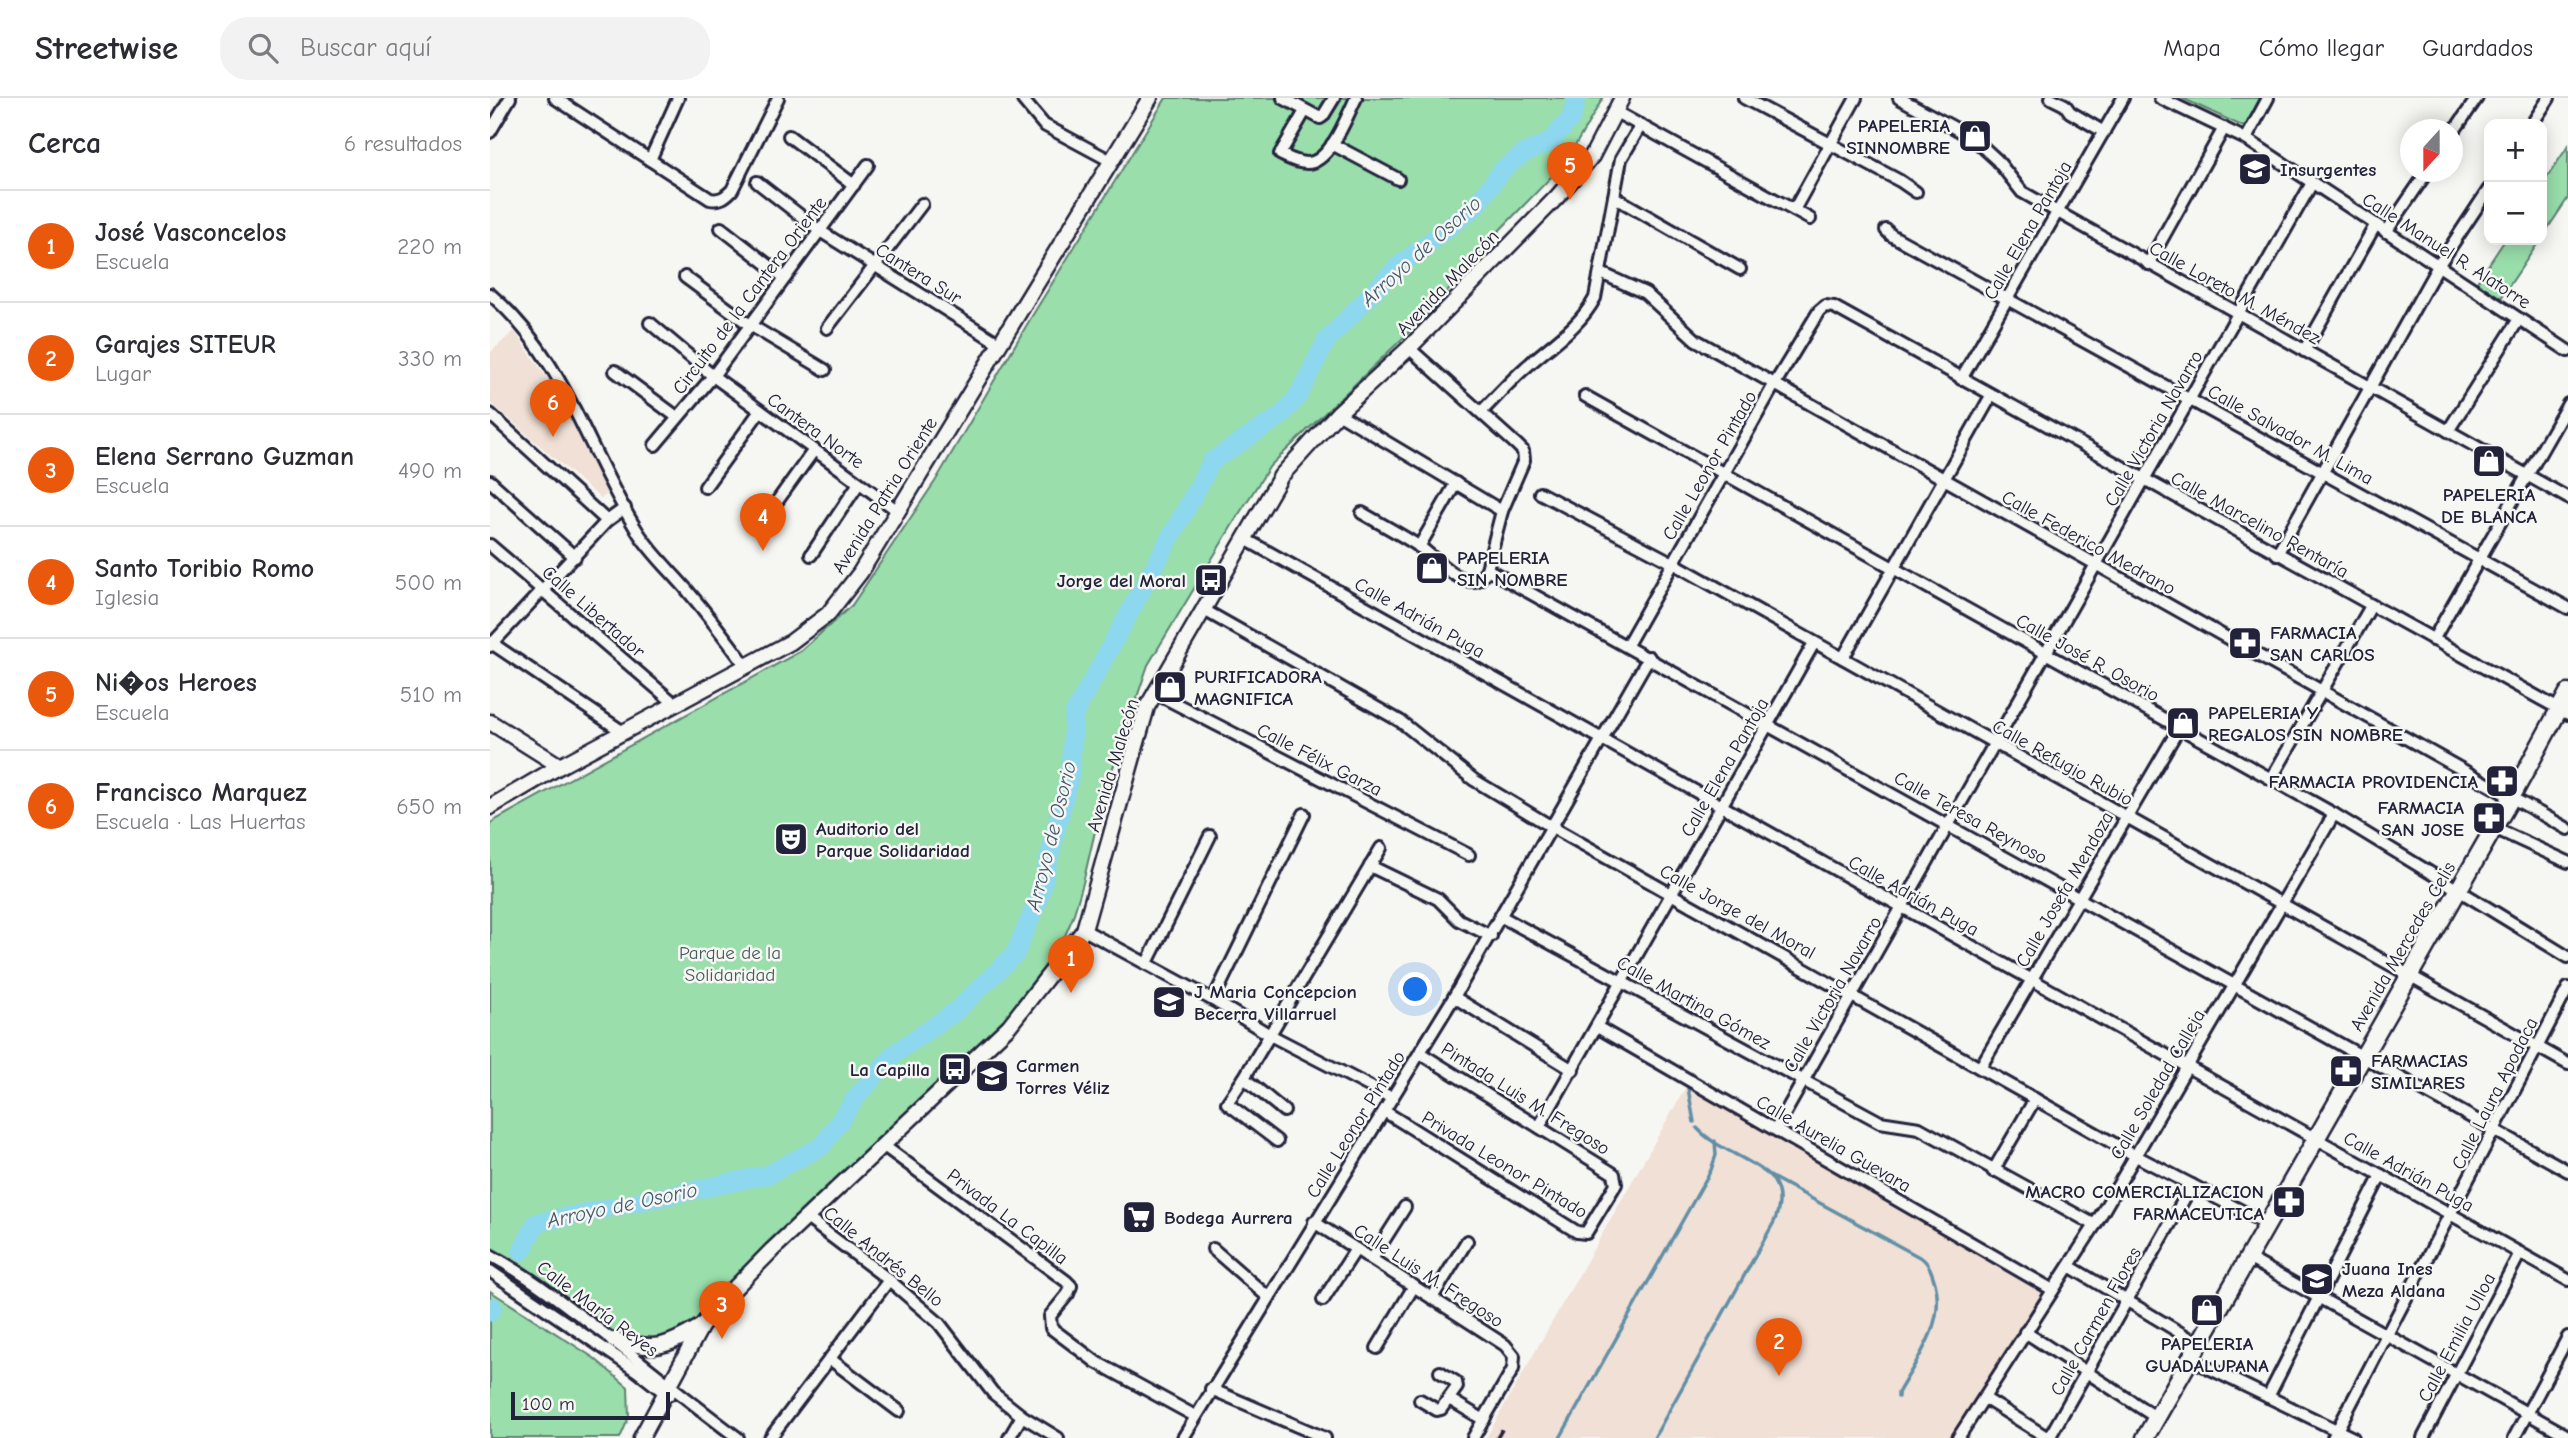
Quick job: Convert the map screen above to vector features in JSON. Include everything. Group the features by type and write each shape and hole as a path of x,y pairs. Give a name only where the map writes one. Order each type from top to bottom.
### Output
{"main road":[{"name":"Avenida Mercedes Celis","path":"2145,1438 2408,976 2563,711 2568,693"}],"street":[{"path":"490,132 510,98"},
{"path":"555,98 710,199 721,199 732,190 778,98"},
{"name":"Avenida Patria Oriente","path":"490,807 560,766 790,642 828,614 860,573 1150,98"},
{"path":"1283,98 1320,118 1334,98"},
{"path":"1305,111 1280,153 1297,162 1314,162 1324,156 1332,144 1356,98"},
{"path":"1745,98 1913,190"},
{"path":"1794,210 1856,98"},
{"name":"Calle Loreto M. Méndez","path":"1899,98 1973,138 1997,160 2022,192 2057,213 2568,498"},
{"path":"2052,98 2104,132"},
{"name":"Calle Elena Pantoja","path":"1961,379 2123,98"},
{"name":"Calle Manuel R. Alatorre","path":"2160,98 2246,139 2568,351"},
{"path":"2246,139 2268,98"},
{"path":"2462,119 2477,98"},
{"path":"2535,119 2549,98"},
{"path":"650,160 674,100"},
{"path":"1023,100 1044,125 1111,161"},
{"path":"1619,105 1641,125 1810,219"},
{"name":"Avenida Malecón","path":"641,1438 701,1327 718,1305 1009,1026 1084,930 1147,707 1281,476 1338,413 1409,348 1583,166 1592,156 1619,105"},
{"path":"1482,411 1525,368 1555,345 1587,312 1595,298 1621,159 1641,125"},
{"path":"2148,264 2224,128"},
{"path":"789,136 854,185"},
{"path":"1332,144 1398,179"},
{"name":"Circuito de la Cantera Oriente","path":"655,445 713,376 869,165"},
{"name":"Cantera Sur","path":"757,182 820,231 1000,345"},
{"path":"2386,232 2420,182"},
{"name":"Calle Victoria Navarro","path":"1776,1129 2312,183"},
{"path":"1614,197 1740,269"},
{"path":"2277,554 2438,266 2484,197"},
{"path":"827,328 922,204"},
{"path":"2304,351 2376,225"},
{"path":"721,228 785,278"},
{"name":"Calle Salvador M. Lima","path":"1886,230 2568,608"},
{"name":"Calle Federico Medrano","path":"1601,273 1645,293 1696,340 1774,385 2568,829"},
{"path":"685,277 750,325 825,370"},
{"path":"490,295 526,330 549,362 567,391 636,529 714,622 746,666"},
{"name":"Calle Leonor Pintado","path":"1627,645 1774,385 1819,311 1825,306"},
{"name":"Calle Marcelino Rentaría","path":"1825,306 1834,307 2563,711"},
{"path":"2448,431 2519,319"},
{"name":"Cantera Norte","path":"650,323 713,376 898,511"},
{"path":"1362,513 1419,547 1456,575 1471,581 1483,577 1488,569 1502,511 1524,460 1523,451 1482,411 1409,348"},
{"path":"615,371 677,417"},
{"name":"Calle José R. Osorio","path":"1585,396 2334,814 2568,957"},
{"path":"1843,658 1991,396"},
{"path":"2433,640 2568,404"},
{"path":"705,487 760,411"},
{"path":"1338,413 1502,511"},
{"path":"490,414 607,521"},
{"path":"760,525 814,450"},
{"path":"490,481 575,557"},
{"path":"811,555 859,483"},
{"path":"1419,547 1456,484"},
{"name":"Calle Refugio Rubio","path":"1540,493 1673,563 2568,1064"},
{"path":"623,732 491,644 544,591 607,521 625,508"},
{"name":"Calle Adrián Puga","path":"1245,539 2568,1280"},
{"name":"Calle Libertador","path":"490,545 675,704"},
{"name":"Calle Teresa Reynoso","path":"1488,569 2568,1171"},
{"path":"2271,779 2371,606"},
{"name":"Calle Jorge del Moral","path":"1203,610 1400,721 1474,780 1552,827 2136,1156 2267,1224"},
{"name":"Calle Elena Pantoja","path":"1539,1127 1814,643"},
{"name":"Calle Leonor Pintado","path":"1183,1438 1491,936 1649,657"},
{"name":"Calle Félix Garza","path":"1155,693 1469,855"},
{"path":"490,722 560,766"},
{"name":"Calle Josefa Mendoza","path":"1980,1068 2179,728"},
{"path":"1213,1000 1304,814"},
{"name":"Calle Soledad Calleja","path":"1958,1438 2095,1225 2334,814"},
{"path":"2494,828 2568,862"},
{"path":"1147,963 1210,836"},
{"path":"1277,1141 1227,1103 1381,848"},
{"path":"1370,866 1438,899 1459,920 1491,936"},
{"name":"Calle Martina Gómez","path":"1502,917 1802,1082 1880,1122 1919,1128 2095,1225"},
{"path":"1084,930 1270,1034 1392,1098"},
{"name":"Calle Laura Apodaca","path":"2335,1434 2568,988"},
{"path":"1454,997 1573,1070"},
{"name":"Calle Aurelia Guevara","path":"1597,1027 2053,1290"},
{"name":"Pintada Luis M. Fregoso","path":"1420,1053 1614,1174"},
{"path":"1244,1078 1284,1111"},
{"path":"1993,1171 2035,1099"},
{"name":"Privada Leonor Pintado","path":"1384,1111 1577,1232 1586,1233 1616,1184 1614,1174"},
{"name":"Privada La Capilla","path":"884,1146 1071,1286 1068,1294 1050,1316 1051,1328 1096,1362 1195,1416"},
{"path":"2268,1396 2381,1175"},
{"name":"Calle Carmen Flores","path":"2049,1438 2192,1185"},
{"path":"1372,1259 1405,1207"},
{"name":"Calle Andrés Bello","path":"807,1218 889,1280 939,1323 993,1393 1022,1416 1058,1438"},
{"name":"Calle Luis M. Fregoso","path":"1314,1223 1505,1345 1514,1356 1513,1369 1473,1438"},
{"path":"1432,1298 1467,1241"},
{"path":"1213,1249 1268,1297"},
{"path":"1323,1300 1356,1249"},
{"name":"Calle Emilia Ulloa","path":"2423,1438 2520,1253"},
{"name":"Calle María Reyes","path":"490,1255 539,1285 614,1340 667,1390"},
{"path":"2248,1258 2568,1436"},
{"path":"2069,1266 2127,1301 2194,1352 2335,1434 2353,1438"},
{"name":"Calle María Reyes","path":"490,1271 667,1390 680,1395 738,1438"},
{"path":"770,1438 889,1280"},
{"path":"1377,1348 1414,1286"},
{"path":"614,1340 641,1347 659,1347 701,1327"},
{"path":"2025,1332 2157,1418"},
{"path":"2514,1438 2568,1337"},
{"path":"830,1359 899,1411"},
{"path":"1420,1400 1437,1410 1441,1409 1457,1387 1456,1382 1440,1372"},
{"path":"1211,1389 1325,1438"},
{"path":"1984,1398 2049,1438"},
{"path":"1448,1399 1484,1420"},
{"path":"1009,1438 1022,1416"}],"shaded area":[{"path":"514,331 549,381 611,490 601,499 490,402 490,353"},
{"path":"1686,1087 2048,1296 2007,1349 1951,1438 1486,1438"}],"green space":[{"name":"Parque de la Solidaridad","path":"1166,98 1603,98 1569,156 1555,173 1496,234 1431,311 1270,466 1239,514 1148,665 1103,797 1073,917 1064,938 1023,1009 701,1327 659,1347 620,1345 490,1271 490,823 801,651 852,605 936,480 1032,316"},
{"path":"2182,98 2262,98 2246,128"},
{"path":"2568,146 2568,198 2547,230 2547,182 2547,178"},
{"path":"2502,245 2537,245 2501,298 2477,282"},
{"path":"490,1291 594,1358 628,1387 629,1417 620,1438 490,1438"}],"waterway":[{"name":"Arroyo de Osorio","path":"522,1251 536,1223 767,1175 822,1146 857,1096 895,1053 956,1011 1015,954 1039,898 1070,774 1074,714 1212,461 1282,415 1298,396 1326,341 1396,268 1474,208 1503,169 1524,153 1550,142 1571,118 1577,98"},
{"path":"1688,1088 1694,1122"},
{"path":"1697,1128 1713,1142 1770,1176 1923,1259 1927,1264 1935,1283 1937,1312 1928,1340 1898,1397"},
{"path":"1560,1438 1711,1170 1716,1155 1715,1141"},
{"path":"1654,1438 1774,1222 1779,1199 1771,1177"},
{"name":"Arroyo de Osorio","path":"490,1312 493,1307"}],"railway":[{"path":"1497,1438 1503,1428"}],"place":[{"name":"PAPELERIA SINNOMBRE","path":"1975,136"},
{"name":"Insurgentes","path":"2255,169"},
{"name":"Ni�os Heroes","path":"1570,200"},
{"name":"Francisco Marquez","path":"553,437"},
{"name":"PAPELERIA DE BLANCA","path":"2489,461"},
{"name":"Santo Toribio Romo","path":"763,551"},
{"name":"PAPELERIA SIN NOMBRE","path":"1432,568"},
{"name":"Jorge del Moral","path":"1211,580"},
{"name":"FARMACIA SAN CARLOS","path":"2245,643"},
{"name":"PURIFICADORA MAGNIFICA","path":"1170,687"},
{"name":"PAPELERIA Y REGALOS SIN NOMBRE","path":"2183,723"},
{"name":"FARMACIA PROVIDENCIA","path":"2502,781"},
{"name":"FARMACIA SAN JOSE","path":"2489,818"},
{"name":"Auditorio del Parque Solidaridad","path":"791,839"},
{"name":"José Vasconcelos","path":"1071,993"},
{"name":"J Maria Concepcion Becerra Villarruel","path":"1169,1002"},
{"name":"La Capilla","path":"955,1069"},
{"name":"FARMACIAS SIMILARES","path":"2346,1071"},
{"name":"Carmen Torres Véliz","path":"992,1076"},
{"name":"MACRO COMERCIALIZACION FARMACEUTICA","path":"2289,1202"},
{"name":"Bodega Aurrera","path":"1139,1217"},
{"name":"Juana Ines Meza Aldana","path":"2317,1279"},
{"name":"PAPELERIA GUADALUPANA","path":"2207,1310"},
{"name":"Elena Serrano Guzman","path":"722,1339"},
{"name":"Garajes SITEUR","path":"1779,1376"}]}
